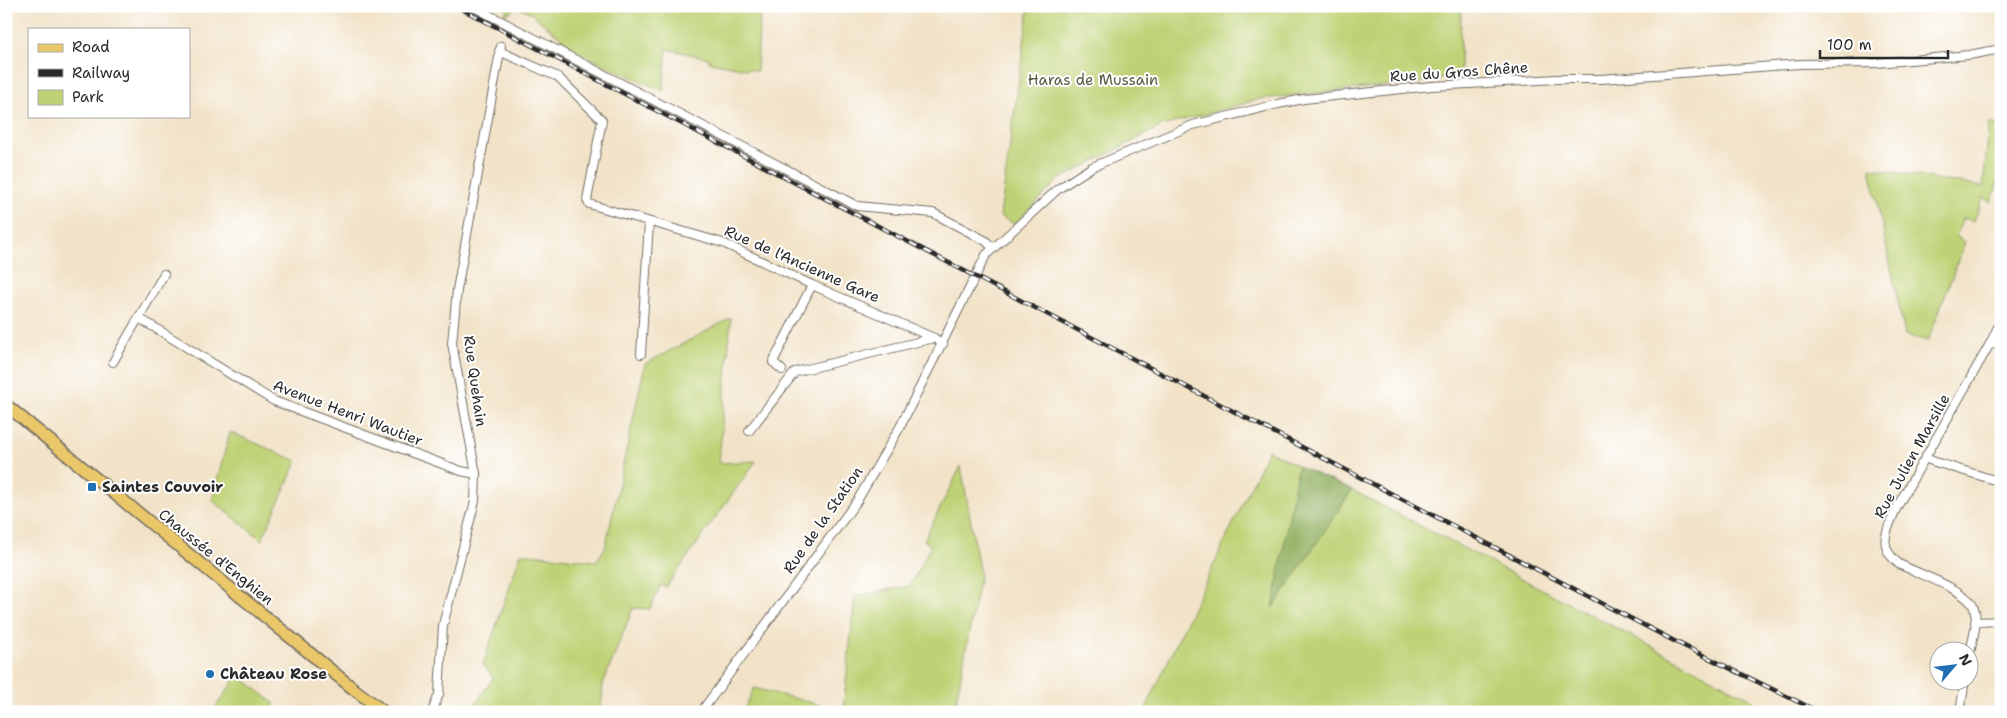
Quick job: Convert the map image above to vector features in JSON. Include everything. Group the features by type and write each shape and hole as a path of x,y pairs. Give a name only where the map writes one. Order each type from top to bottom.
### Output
{"main road":[{"name":"Chaussée d'Enghien","path":"6,405 384,712"}],"street":[{"path":"472,6 857,206 933,213 986,241 993,248"},
{"name":"Rue de l'Ancienne Gare","path":"500,48 558,77 602,120 587,200 589,204 723,243 812,285 934,338 943,344"},
{"name":"Rue Quehain","path":"432,712 439,694 442,625 475,502 476,474 452,343 457,290 500,48"},
{"name":"Rue du Gros Chêne","path":"974,277 986,255 993,248 1058,189 1092,167 1193,125 1278,104 1432,86 1557,79 1601,79 1800,64 1876,63 1970,55 2001,49"},
{"path":"641,354 649,222"},
{"path":"113,362 164,274"},
{"name":"Rue de la Station","path":"701,712 857,501 900,427 943,344 974,277"},
{"path":"782,370 773,362 812,285"},
{"name":"Avenue Henri Wautier","path":"139,318 274,401 461,471 476,474"},
{"name":"Rue Julien Marsille","path":"1972,640 1975,622 1974,606 1964,596 1899,564 1892,558 1884,544 1885,536 1897,507 1991,342 2001,320"},
{"path":"749,430 795,372 934,338"},
{"path":"1991,342 2001,346"},
{"path":"1925,458 2001,482"},
{"path":"1975,622 2001,621"},
{"path":"1960,712 1963,690"}],"green space":[{"path":"508,6 740,6 760,10 757,71 709,62 708,58 667,49 663,91 581,54 528,11 517,7 504,16"},
{"name":"Haras de Mussain","path":"1029,6 1461,6 1460,72 1464,77 1438,78 1429,75 1423,82 1260,99 1162,126 1060,179 1014,224 1000,216"},
{"path":"1989,123 2001,126 2001,174 1991,202 1983,198 1974,221 1963,218 1956,236 1965,242 1928,341 1905,335 1870,168 1983,187"},
{"path":"731,318 719,463 756,461 666,587 661,585 650,609 633,608 603,684 601,712 494,712 476,703 493,678 483,664 521,553 596,561 605,548 645,364"},
{"path":"230,432 297,461 262,540 212,500"},
{"path":"1268,450 1298,466 1274,606 1352,490 1750,698 1759,708 1768,712 1144,712"},
{"path":"961,466 980,575 954,712 743,712 754,688 843,711 855,596 910,586 931,546 924,540"},
{"path":"1298,466 1352,490 1273,608"},
{"path":"238,675 275,704 269,712 212,712"}],"railway":[{"path":"456,6 1678,643 1819,712"}],"place":[{"name":"Saintes Couvoir","path":"92,487"},
{"name":"Château Rose","path":"210,674"}]}
